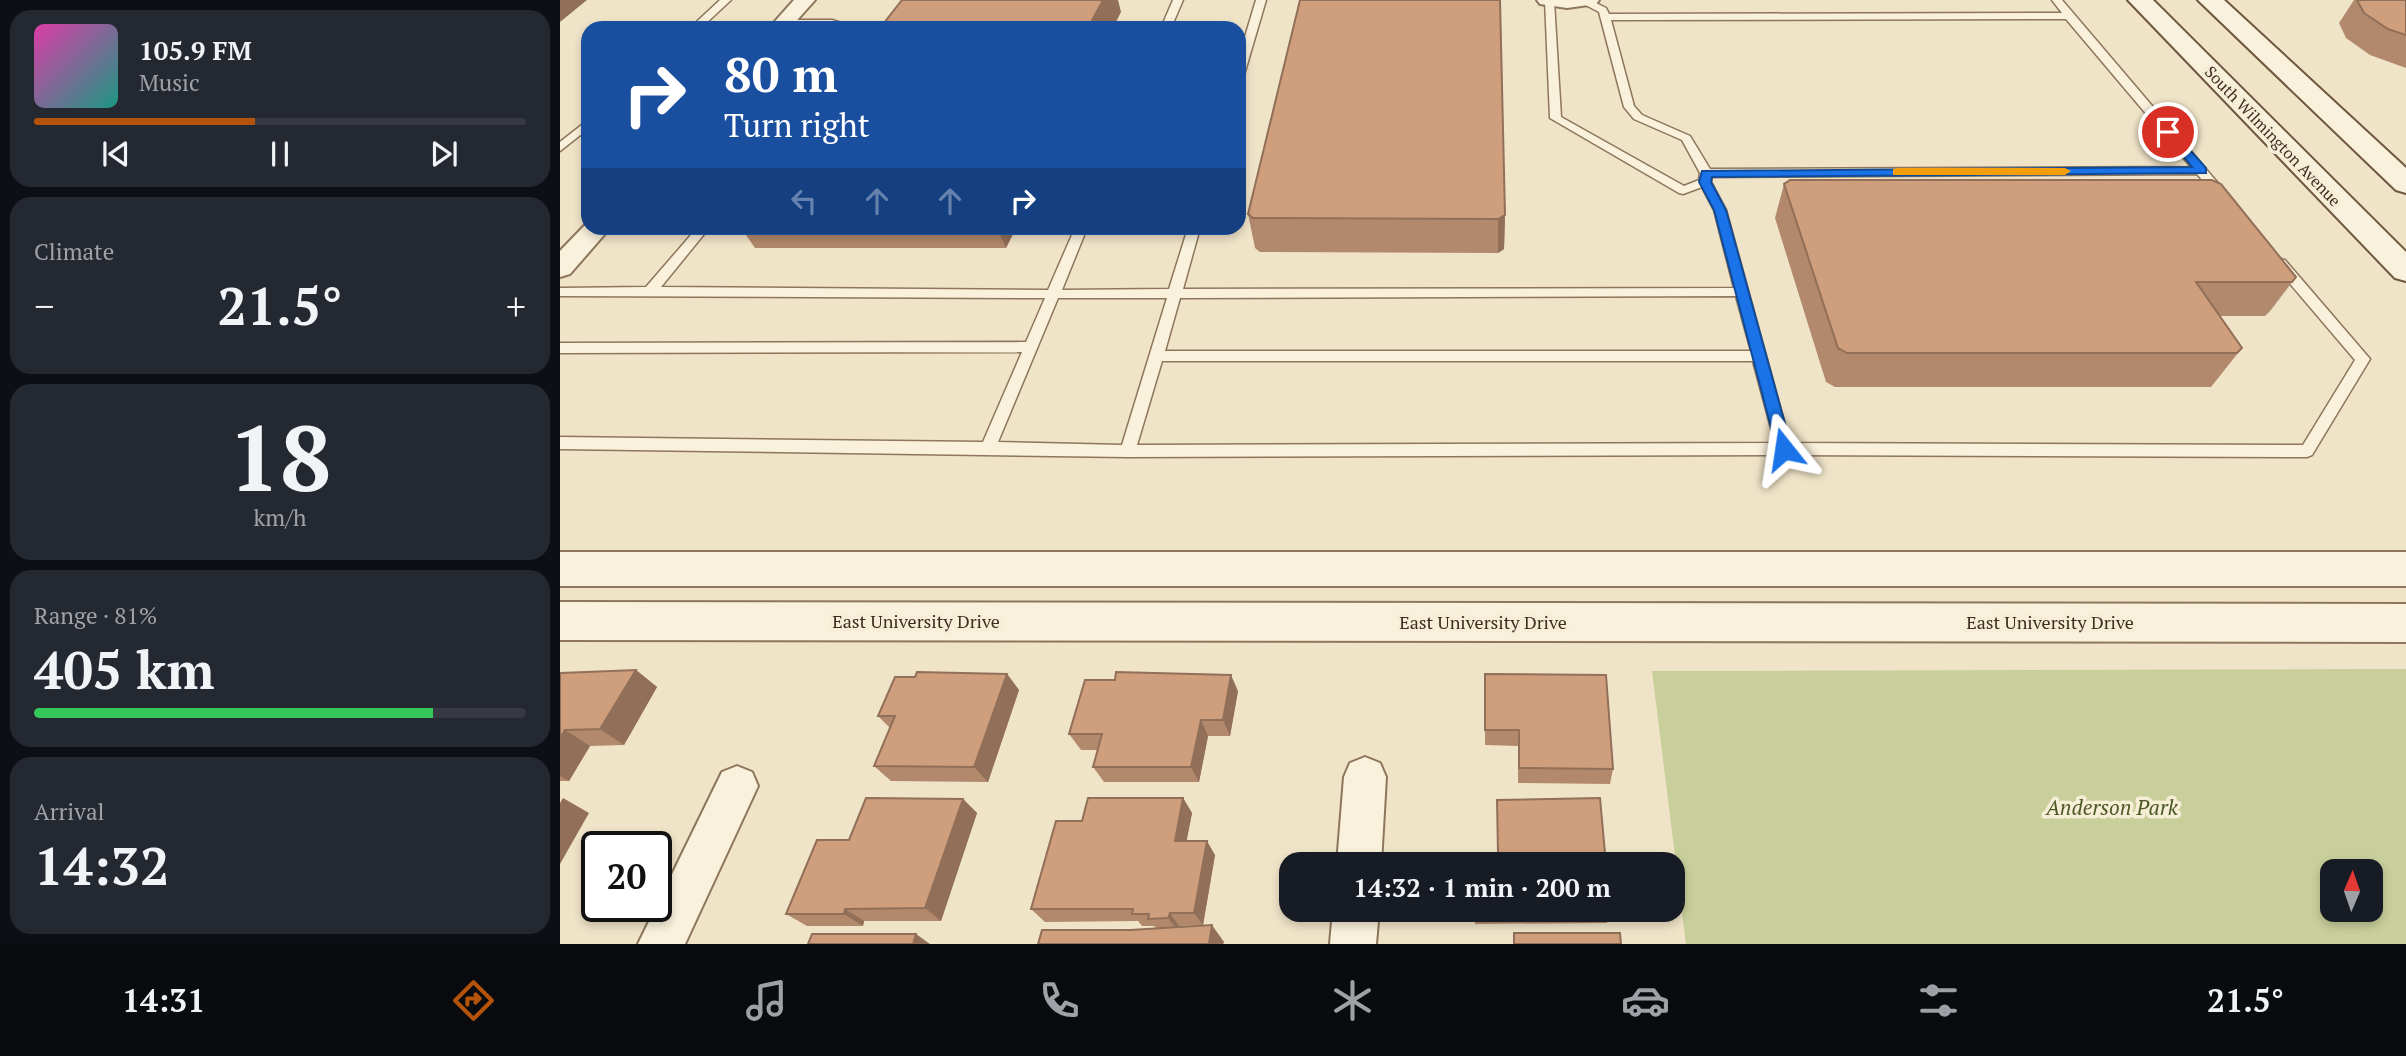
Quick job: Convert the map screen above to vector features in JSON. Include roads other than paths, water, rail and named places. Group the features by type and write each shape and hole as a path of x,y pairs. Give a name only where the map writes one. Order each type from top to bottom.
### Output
{"street":[{"path":"785,21 804,0"},
{"path":"1548,0 1587,1"},
{"name":"South Wilmington Avenue","path":"2140,0 2406,271"},
{"path":"2210,0 2406,184"},
{"path":"560,268 591,235"},
{"path":"560,569 2406,569"},
{"name":"East University Drive","path":"560,621 2406,623"},
{"path":"1360,852 1365,778"},
{"path":"661,944 737,786"},
{"path":"1353,944 1355,922"}],"lane":[{"path":"703,21 726,0"},
{"path":"1169,21 1178,0"},
{"path":"1246,51 1261,0"},
{"path":"1548,0 1556,118 1683,190 1706,178 2201,170"},
{"path":"2057,0 2228,202"},
{"path":"1587,1 1603,10 1629,107 1637,117 1686,138 1706,178 1720,210 1784,449"},
{"path":"1605,17 1720,13 2069,16"},
{"path":"560,148 581,129"},
{"path":"650,292 697,235"},
{"path":"988,448 1078,235"},
{"path":"1128,451 1192,235"},
{"path":"560,443 1128,451 2307,451 2363,359 2273,254"},
{"path":"560,292 1742,292"},
{"path":"560,348 1031,347"},
{"path":"1156,356 1759,356"}],"park label":[{"name":"Anderson Park","path":"2112,807"}]}
